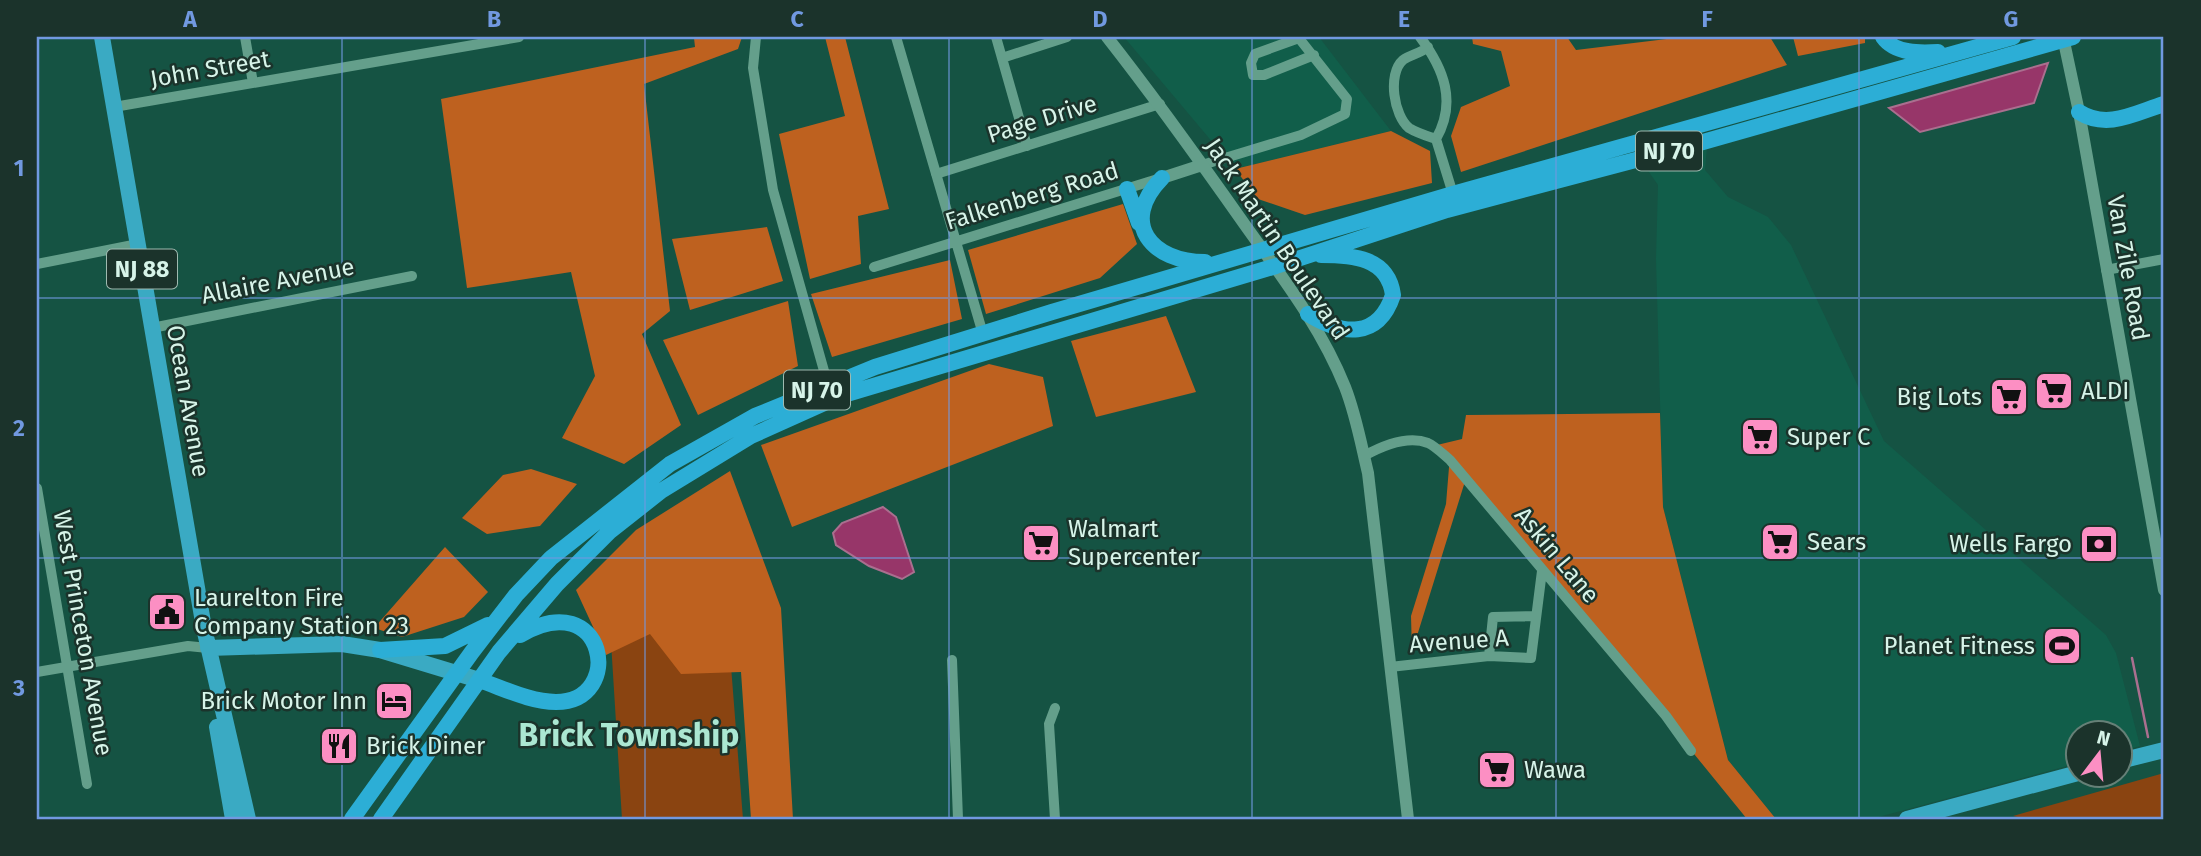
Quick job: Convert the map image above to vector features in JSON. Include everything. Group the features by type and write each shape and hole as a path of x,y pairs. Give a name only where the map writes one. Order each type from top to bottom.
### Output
{"highway":[{"path":"1884,37 1887,42 1906,51 1923,53 1969,49"},
{"name":"NJ 70","path":"352,819 454,675 551,558 670,464 755,416 875,367 983,334 1453,194 2013,37"},
{"name":"NJ 70","path":"381,819 499,652 557,584 609,532 662,491 751,436 840,396 1276,266 1447,210 1696,144 2066,38"},
{"path":"2079,113 2092,120 2108,122 2164,104"},
{"path":"1141,229 1141,212 1146,199 1162,178"},
{"path":"1127,189 1141,229 1151,243 1166,254 1186,262 1225,263"},
{"path":"1308,255 1365,258 1385,275 1393,295 1382,318 1369,327 1330,327 1308,314"},
{"path":"380,650 445,646 467,638 499,618"},
{"path":"479,680 537,700 558,702 583,694 596,677 600,662 600,655 590,636 566,621 551,621 536,626 499,652"}],"main road":[{"name":"Ocean Avenue","path":"102,37 208,648 248,819"},
{"path":"208,648 321,643 380,650 454,675 479,680"},
{"name":"Ocean Avenue","path":"208,648 209,679 233,819"},
{"path":"2134,758 2164,750"},
{"path":"1907,819 2064,777"}],"street":[{"path":"245,37 253,83"},
{"name":"John Street","path":"114,107 519,37"},
{"path":"756,37 753,68 773,190 828,385"},
{"path":"896,37 983,334"},
{"path":"996,37 1027,146"},
{"path":"1002,58 1067,37"},
{"name":"Jack Martin Boulevard","path":"1107,37 1160,104 1276,266 1308,314 1344,385 1359,425 1364,456 1408,819"},
{"path":"1202,165 1301,135 1345,114 1347,99 1314,55 1299,37 1255,54 1251,62 1254,75 1264,75 1314,55"},
{"path":"1420,37 1438,63 1447,100 1446,120 1436,139 1453,194"},
{"name":"Van Zile Road","path":"2066,38 2164,590"},
{"path":"1428,47 1418,55 1405,58 1397,67 1394,82 1399,113 1408,127 1436,139"},
{"name":"Page Drive","path":"936,174 1160,104"},
{"name":"Falkenberg Road","path":"874,267 1202,165"},
{"path":"37,264 138,244"},
{"path":"2106,270 2164,258"},
{"name":"Allaire Avenue","path":"152,328 412,276"},
{"name":"Askin Lane","path":"1364,456 1397,442 1429,443 1450,460 1666,716 1691,751"},
{"name":"West Princeton Avenue","path":"37,490 87,784"},
{"path":"1489,656 1493,617 1536,616 1542,571"},
{"name":"Avenue A","path":"1391,667 1489,656 1531,658 1536,616"},
{"path":"37,672 188,646 208,648"},
{"path":"952,660 958,819"},
{"path":"1055,708 1049,724 1055,819"}],"shaded area":[{"path":"742,37 738,49 644,84 670,311 642,334 681,425 624,464 562,438 595,376 571,272 467,288 441,99 695,47 694,38"},
{"path":"825,37 845,37 889,209 858,216 861,264 810,279 779,134 845,116"},
{"path":"1124,37 1319,37 1391,131 1235,169"},
{"path":"1472,37 1567,37 1576,50 1683,37 1770,37 1787,65 1461,172 1451,136 1461,107 1510,86 1501,51 1473,44"},
{"path":"1793,37 1865,37 1865,43 1798,56"},
{"path":"2048,63 2034,103 1920,132 1889,108"},
{"path":"1391,131 1430,151 1432,183 1305,215 1258,199 1235,169"},
{"path":"1707,147 1705,170 1728,197 1768,217 1791,245 1884,441 2106,635 2116,653 2133,720 2064,720 2064,767 1871,819 1776,819 1728,760 1663,507 1656,259 1658,185 1644,165"},
{"path":"1123,204 1137,244 1100,278 986,314 968,250"},
{"path":"767,227 783,281 690,310 672,239"},
{"path":"950,260 962,319 832,357 811,294"},
{"path":"788,301 798,366 698,415 663,340"},
{"path":"1166,316 1196,392 1096,417 1071,341"},
{"path":"989,364 1043,377 1053,426 792,527 761,445"},
{"path":"1660,413 1663,507 1728,760 1776,819 1747,819 1467,475 1412,652 1411,616 1446,504 1450,455 1437,445 1462,439 1466,415"},
{"path":"531,469 577,484 540,526 487,534 462,518 503,475"},
{"path":"730,471 781,608 793,819 751,819 741,672 681,674 650,634 606,655 576,590 636,530"},
{"path":"883,507 896,517 914,572 902,579 869,566 836,545 833,533 842,523"},
{"path":"445,547 488,592 464,617 402,637 374,628"},
{"path":"649,628 731,666 743,819 622,819 611,642"},
{"path":"2134,723 2140,746 2134,748"},
{"path":"2164,773 2164,819 2027,819 2013,816 2104,790 2134,790 2134,782"}],"waterway":[{"path":"2132,658 2148,737"}],"place":[{"name":"ALDI","path":"2054,391"},
{"name":"Big Lots","path":"2009,397"},
{"name":"Super C","path":"1760,437"},
{"name":"Sears","path":"1780,542"},
{"name":"Walmart Supercenter","path":"1041,543"},
{"name":"Wells Fargo","path":"2099,544"},
{"name":"Laurelton Fire Company Station 23","path":"167,612"},
{"name":"Planet Fitness","path":"2062,646"},
{"name":"Brick Motor Inn","path":"394,701"},
{"name":"Brick Diner","path":"339,746"},
{"name":"Wawa","path":"1497,770"}],"district":[{"name":"Brick Township","path":"629,735"}]}
